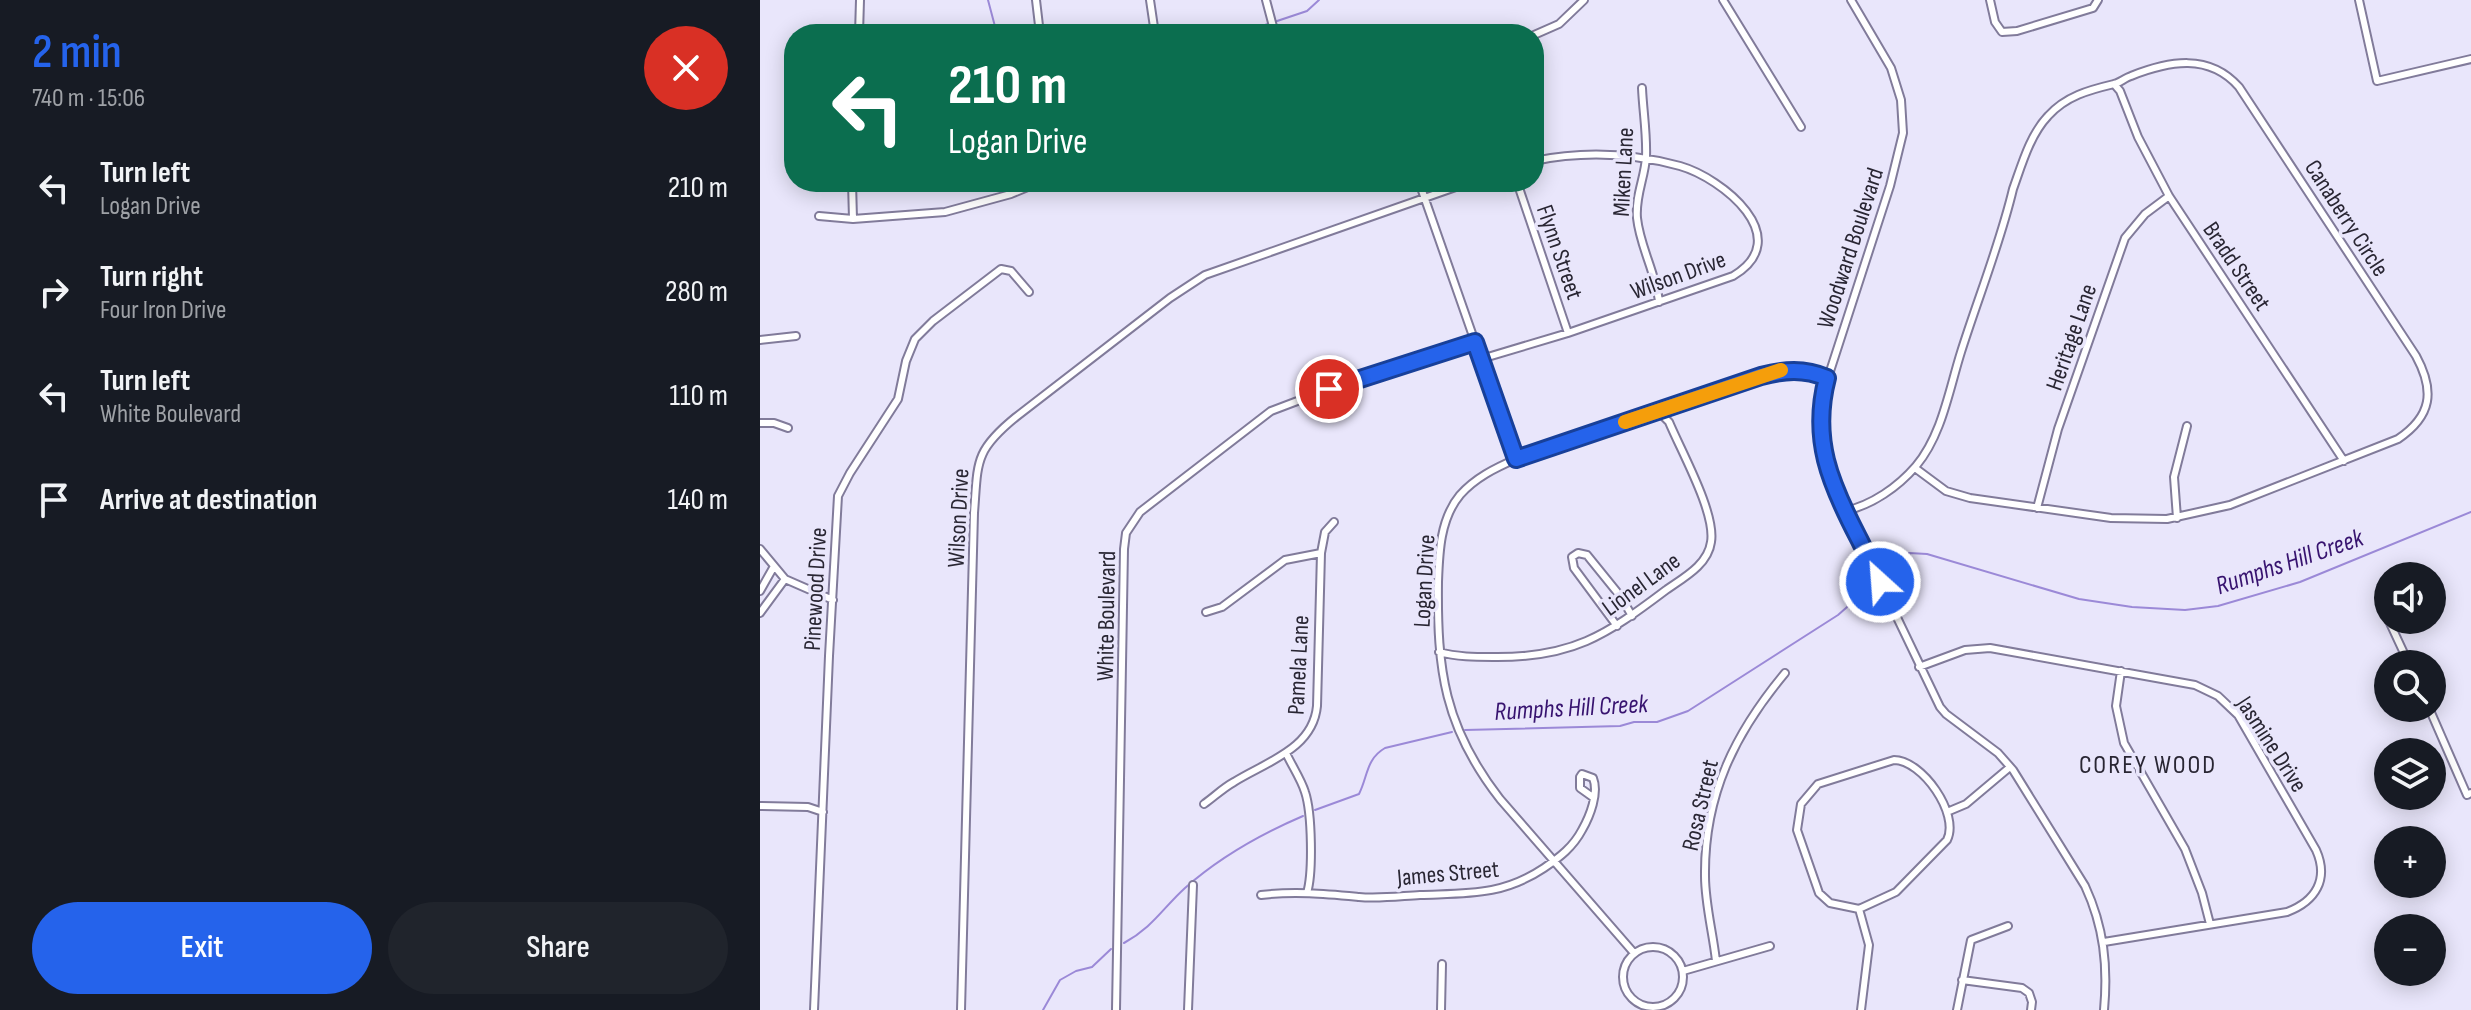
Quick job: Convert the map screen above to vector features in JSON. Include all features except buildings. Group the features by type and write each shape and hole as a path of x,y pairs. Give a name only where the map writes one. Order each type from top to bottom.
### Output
{"street":[{"path":"859,24 860,0"},
{"path":"1036,0 1039,24"},
{"path":"1150,0 1154,24"},
{"path":"1266,0 1272,24"},
{"path":"1544,31 1559,24 1584,0"},
{"path":"1723,0 1801,127"},
{"name":"Woodward Boulevard","path":"1851,0 1895,78 1901,100 1903,133 1890,186 1827,378 1820,416 1821,445 1826,465 1919,667 1946,714 1998,753 2010,767 2085,886 2104,942 2104,1010"},
{"path":"1990,0 1995,22 2002,32 2017,31 2093,8 2098,0"},
{"path":"2359,0 2377,81 2471,59"},
{"name":"Canaberry Circle","path":"1845,511 1883,495 1915,468 1937,428 2013,189 2036,132 2048,115 2080,93 2114,84 2158,66 2184,62 2202,64 2218,69 2233,80 2416,356 2428,381 2428,401 2420,419 2398,439 2230,505 2177,518 2134,520 1953,494 1934,484 1915,468"},
{"name":"Bradd Street","path":"2114,84 2169,196 2344,461"},
{"name":"Miken Lane","path":"1642,88 1646,159 1636,213 1659,302"},
{"name":"Wilson Drive","path":"1481,359 1568,333 1740,272 1750,262 1759,242 1754,222 1719,186 1687,168 1646,159 1593,154 1544,160"},
{"path":"852,192 853,219"},
{"path":"819,216 853,219 904,217 954,210 1009,192"},
{"path":"1422,192 1516,459"},
{"name":"Wilson Drive","path":"961,1010 975,486 982,451 1006,425 1193,282 1217,269 1441,192"},
{"name":"Flynn Street","path":"1520,192 1568,333"},
{"name":"Heritage Lane","path":"2037,508 2058,429 2125,238 2145,214 2169,196"},
{"name":"Pinewood Drive","path":"814,1010 838,496 898,399 906,361 915,339 933,321 1001,269 1011,271 1029,292"},
{"path":"760,340 796,336"},
{"name":"White Boulevard","path":"1116,1010 1124,549 1129,525 1140,512 1271,411 1475,342"},
{"name":"Logan Drive","path":"1634,953 1500,799 1471,757 1448,702 1439,652 1439,556 1447,518 1455,502 1473,482 1516,459 1780,370 1803,370 1827,378"},
{"name":"Lionel Lane","path":"1439,652 1474,657 1540,655 1588,642 1632,616 1705,558 1711,546 1711,524 1707,510 1669,422 1658,411"},
{"path":"760,423 774,423 788,428"},
{"path":"2177,518 2174,477 2187,426"},
{"name":"Pamela Lane","path":"1204,804 1234,782 1286,753 1309,734 1317,714 1321,553 1325,532 1334,522"},
{"path":"760,549 785,579 833,600"},
{"path":"1206,612 1222,607 1285,560 1321,553"},
{"path":"1617,626 1574,568 1572,557 1578,553 1587,555 1621,597 1632,616"},
{"path":"760,591 773,568"},
{"path":"760,613 785,579"},
{"name":"Jasmine Drive","path":"1919,667 1951,654 1981,647 2195,685 2225,701 2248,731 2319,858 2320,884 2305,904 2287,912 2104,942"},
{"path":"2121,671 2116,706 2124,743 2185,849 2210,924"},
{"name":"Rosa Street","path":"1716,961 1705,874 1708,834 1716,796 1739,735 1759,704 1785,673"},
{"path":"2435,722 2467,795 2471,793"},
{"path":"1286,753 1308,804 1310,873 1307,893"},
{"path":"1902,760 1937,791 1947,812 1950,833 1947,840 1896,892 1859,909 1830,903 1823,898 1813,881 1797,830 1798,813 1807,794 1818,784 1902,760"},
{"path":"1947,812 1966,804 2010,767"},
{"name":"James Street","path":"1261,895 1307,893 1362,898 1484,892 1515,885 1570,848 1584,827 1594,798"},
{"path":"760,806 808,807 823,812"},
{"path":"1188,1010 1193,885"},
{"path":"1859,909 1869,945 1861,1010"},
{"path":"1957,1010 1971,940 2008,926"},
{"path":"1683,971 1770,946"},
{"path":"1645,948 1662,948 1675,957 1683,971 1680,992 1671,1002 1657,1009 1638,1007 1626,993 1622,978 1626,962 1634,953 1645,948"},
{"path":"1441,1010 1442,964"},
{"path":"1962,980 2022,988 2029,993 2031,1010"}],"waterway":[{"path":"988,0 994,24"},
{"path":"1268,24 1307,11 1319,0"},
{"name":"Rumphs Hill Creek","path":"1882,569 1909,553 1927,554 2079,599 2132,607 2185,610 2218,606 2300,582 2471,512"},
{"name":"Rumphs Hill Creek","path":"1465,730 1620,726 1634,722 1657,722 1688,711 1838,615 1863,593 1870,576"},
{"name":"Rumphs Hill Creek","path":"1315,810 1359,794 1374,757 1385,748 1452,732"},
{"name":"Rumphs Hill Creek","path":"1124,943 1143,931 1185,888 1212,866 1256,839 1303,816"},
{"name":"Rumphs Hill Creek","path":"1043,1010 1060,980 1092,967 1111,949"}],"slow traffic":[{"path":"1625,422 1781,370"}],"district":[{"name":"COREY WOOD","path":"2148,764"}],"route":[{"path":"1329,389 1475,342 1516,459 1780,370 1814,372 1827,378 1820,425 1826,465 1880,582"}]}
